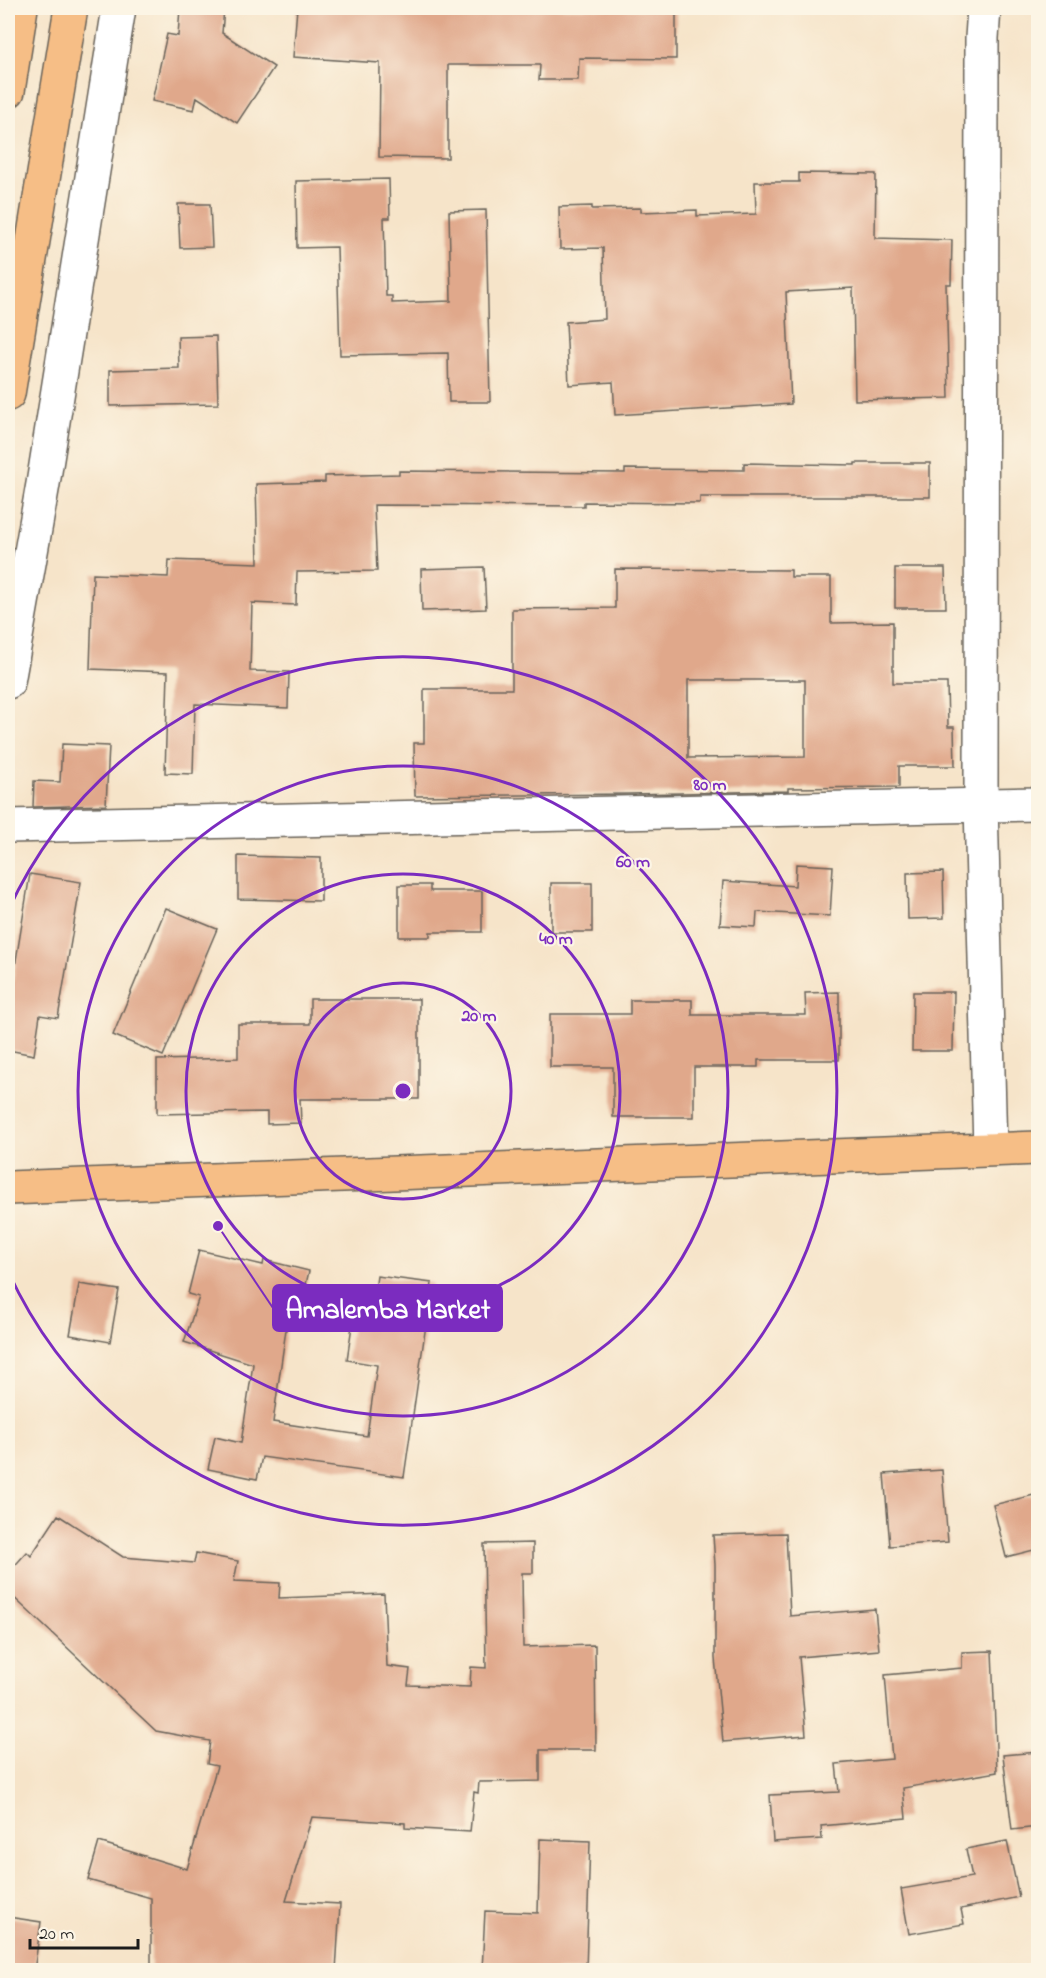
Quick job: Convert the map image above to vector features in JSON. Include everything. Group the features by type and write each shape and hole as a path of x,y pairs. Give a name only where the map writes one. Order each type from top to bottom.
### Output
{"main road":[{"path":"8,91 21,8"},
{"path":"8,394 70,8"},
{"path":"8,1188 1038,1148"}],"street":[{"path":"8,682 43,484 119,8"},
{"path":"984,8 982,38 981,805 990,1149"},
{"path":"8,826 1038,804"}],"building":[{"path":"180,8 224,8 222,33 274,67 237,123 197,97 194,110 152,101 167,34 178,36"},
{"path":"297,8 676,10 676,59 579,58 578,80 539,80 540,65 448,65 448,158 379,157 380,63 293,57"},
{"path":"799,173 876,174 875,238 952,240 951,284 946,284 949,398 855,400 853,288 786,292 791,404 615,415 613,382 569,385 566,322 605,319 603,248 560,249 559,207 641,208 641,212 697,210 697,216 756,214 755,182 799,182"},
{"path":"389,179 390,218 384,218 386,296 392,296 392,303 451,301 449,211 486,210 490,402 449,402 448,353 340,355 337,247 297,248 296,181"},
{"path":"178,204 210,204 212,247 180,248"},
{"path":"216,336 218,404 110,406 110,370 179,368 178,337"},
{"path":"744,463 855,465 855,463 930,463 930,497 700,497 700,503 584,502 584,506 374,505 377,571 297,572 296,605 252,603 250,671 289,672 288,708 195,704 193,774 165,773 168,672 90,669 93,574 168,577 169,560 258,563 256,484 325,482 325,476 399,474 399,471 625,473 625,469 744,470"},
{"path":"484,567 486,609 422,611 421,569"},
{"path":"895,568 945,568 946,608 895,608"},
{"path":"615,569 791,570 791,577 831,577 831,623 893,622 893,683 947,683 948,727 954,727 955,766 899,766 899,787 788,788 788,791 628,794 415,796 414,743 424,743 424,689 512,689 512,609 615,608","holes":["688,680 805,680 805,757 688,758"]},
{"path":"62,744 109,746 106,805 33,807 34,781 60,782"},
{"path":"238,856 321,858 321,901 238,899"},
{"path":"796,864 833,866 830,916 757,912 756,927 720,925 723,881 795,886"},
{"path":"943,872 944,918 908,919 907,873"},
{"path":"30,874 81,882 58,1018 40,1015 34,1055 8,1050 8,1010"},
{"path":"551,883 592,883 592,932 551,932"},
{"path":"399,885 430,885 430,891 482,891 482,932 430,932 430,937 399,937"},
{"path":"166,908 217,929 163,1056 113,1035"},
{"path":"839,992 839,1060 758,1060 758,1067 694,1067 694,1117 613,1117 613,1067 550,1067 550,1014 630,1014 630,1000 692,1000 692,1015 806,1015 805,993"},
{"path":"913,992 954,992 953,1051 912,1051"},
{"path":"310,999 419,999 419,1099 300,1099 301,1123 267,1124 267,1112 157,1114 157,1060 238,1058 238,1024 310,1024"},
{"path":"199,1250 263,1265 264,1260 309,1271 300,1311 289,1308 273,1422 367,1436 377,1365 347,1360 353,1319 371,1321 377,1276 432,1283 404,1477 262,1457 257,1479 208,1469 215,1437 241,1443 253,1364 184,1342 199,1297 188,1294"},
{"path":"79,1284 119,1290 110,1342 70,1335"},
{"path":"942,1470 948,1542 890,1546 884,1474"},
{"path":"1038,1494 1038,1549 1006,1557 993,1505"},
{"path":"58,1515 123,1557 194,1563 196,1553 238,1561 234,1581 280,1583 279,1598 384,1594 387,1666 410,1669 408,1685 470,1687 471,1667 486,1668 484,1544 533,1543 533,1573 522,1573 523,1647 595,1645 596,1750 540,1750 540,1781 479,1782 478,1793 474,1792 470,1832 405,1828 405,1823 312,1817 286,1901 340,1904 336,1971 151,1971 151,1898 88,1880 99,1842 187,1869 217,1766 207,1764 210,1741 156,1731 8,1592 8,1573 27,1552 31,1556"},
{"path":"786,1533 790,1616 875,1609 879,1650 799,1657 806,1735 723,1742 715,1658 713,1535"},
{"path":"992,1651 997,1772 903,1788 906,1818 821,1826 822,1839 773,1842 770,1795 839,1792 836,1764 892,1759 885,1675 962,1668 962,1652"},
{"path":"1038,1752 1038,1827 1012,1830 1003,1755"},
{"path":"540,1839 590,1841 586,1971 482,1971 485,1911 538,1913"},
{"path":"1007,1841 1019,1897 961,1909 964,1924 909,1934 901,1889 972,1877 966,1849"},
{"path":"8,1917 41,1922 34,1971 8,1971"}],"place":[{"name":"Amalemba Market","path":"218,1226"}]}
